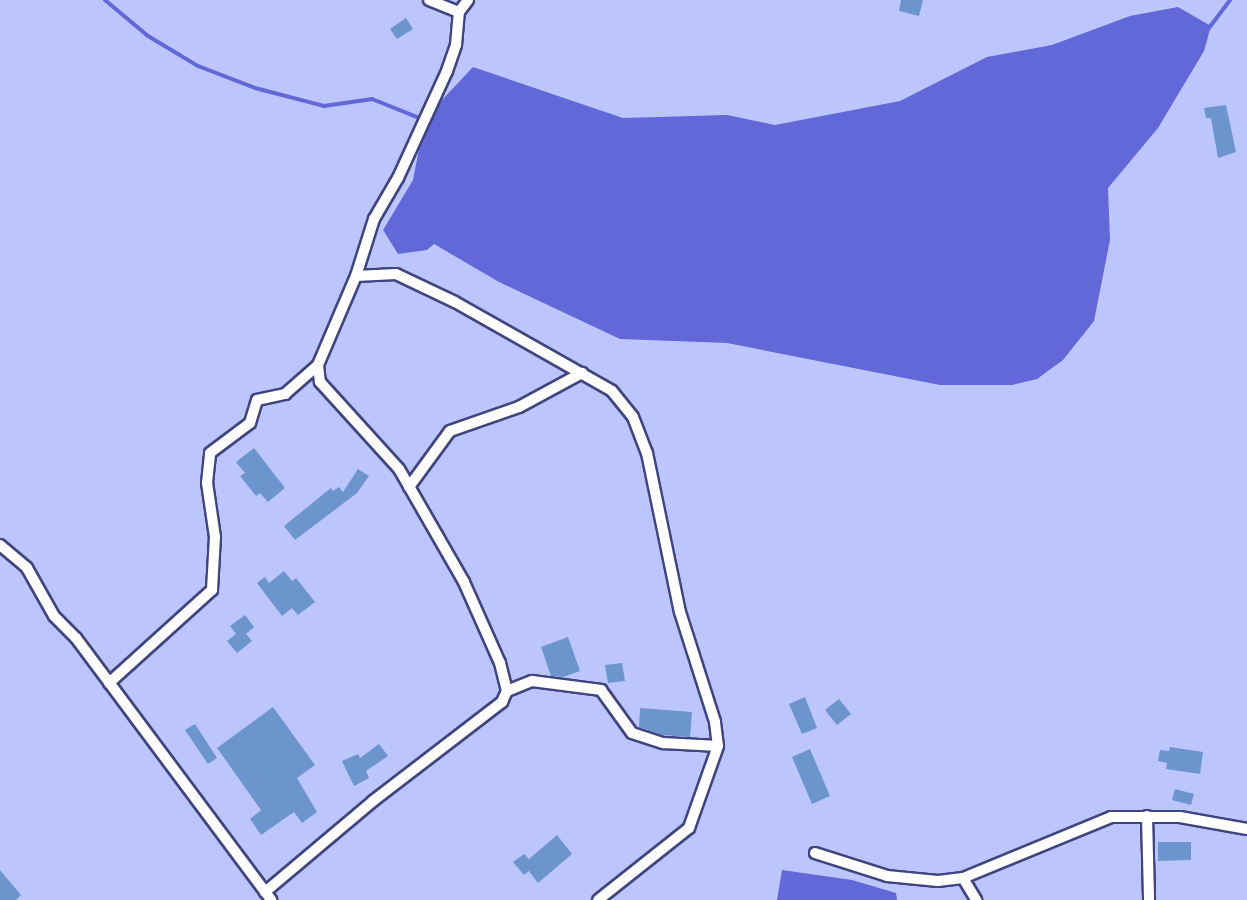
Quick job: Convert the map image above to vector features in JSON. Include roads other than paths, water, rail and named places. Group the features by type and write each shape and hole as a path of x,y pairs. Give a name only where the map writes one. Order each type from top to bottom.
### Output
{"street":[{"path":"429,0 459,12"},
{"path":"109,683 212,590 215,537 207,483 210,453 250,423 257,400 285,394 318,365 356,276 374,219 398,178 456,45 459,12 468,0"},
{"path":"356,276 396,274 612,391 633,417 647,453 680,612 715,722 718,746 689,828 598,900"},
{"path":"318,365 320,382 399,469 464,582 500,663 507,692"},
{"path":"409,487 450,431 519,407 582,373"},
{"path":"0,545 27,568 54,616 109,683 268,896 373,801 502,702 507,692 532,681 601,690 632,733 663,743 718,746"},
{"path":"1147,816 1149,900"},
{"path":"816,853 887,876 938,881 963,878 1090,823 1112,817 1147,816 1217,821 1247,829"},
{"path":"963,878 976,900"}],"waterway":[{"path":"105,0 148,36 198,66 255,88 324,106 372,99 422,119"},
{"path":"1209,28 1230,0"}]}
